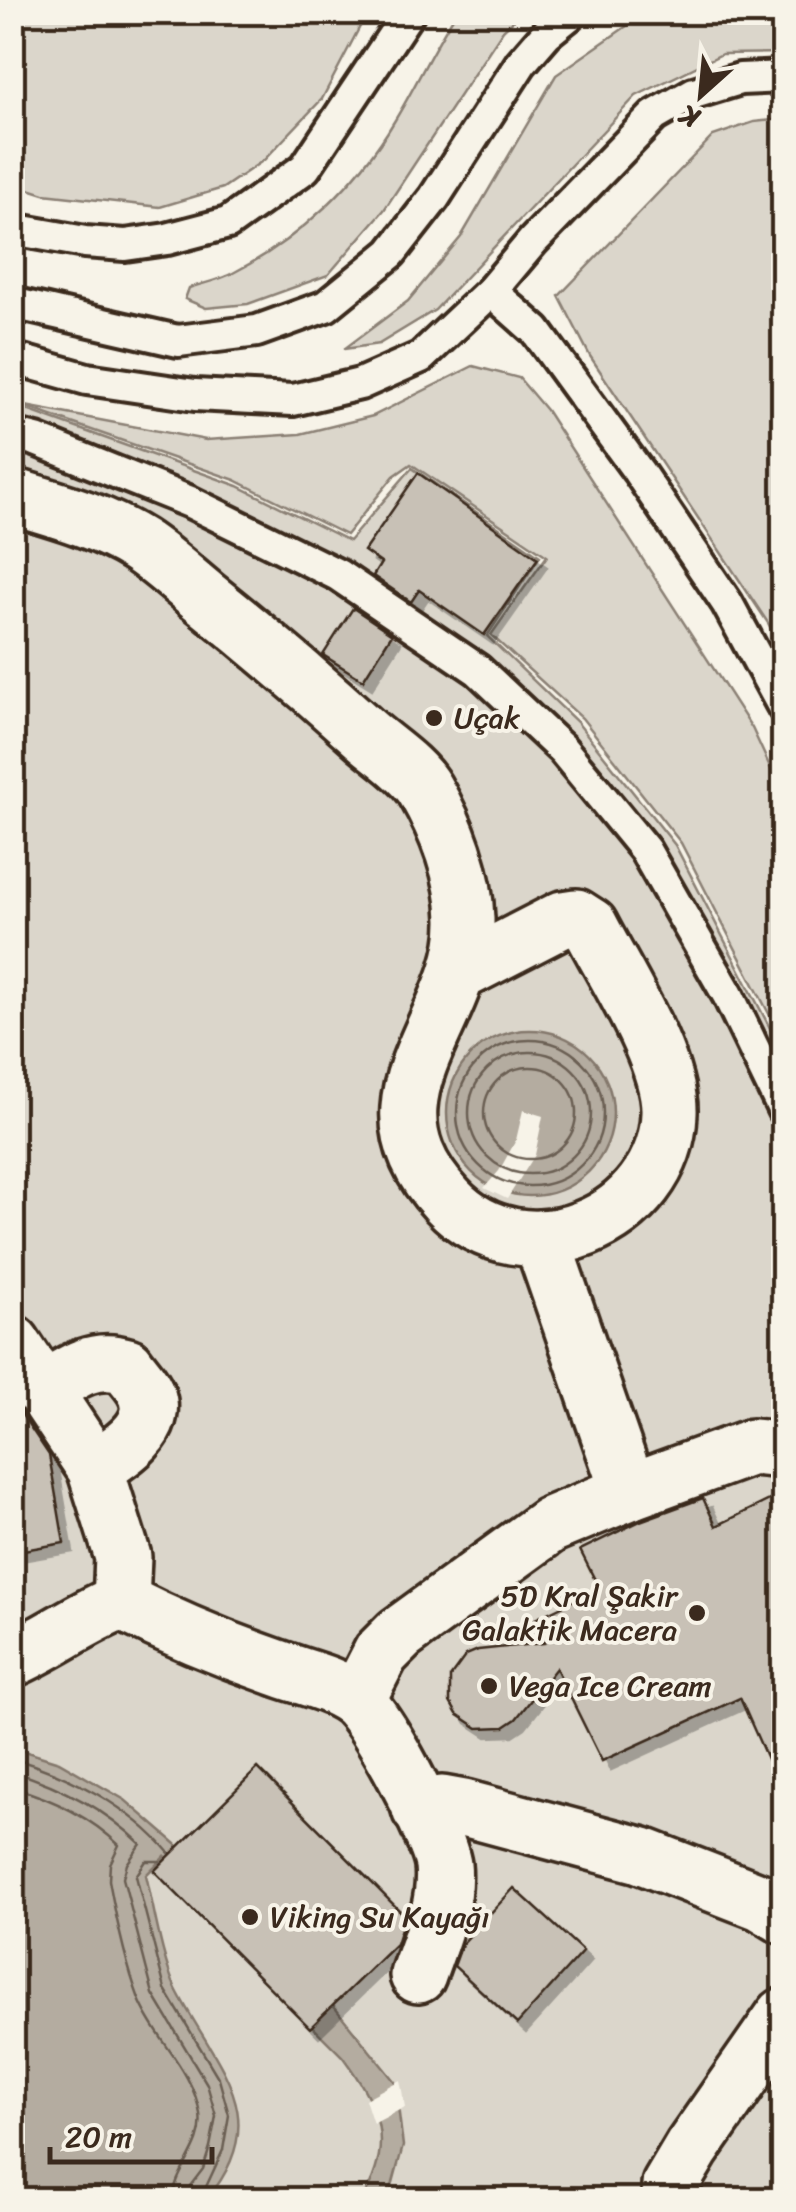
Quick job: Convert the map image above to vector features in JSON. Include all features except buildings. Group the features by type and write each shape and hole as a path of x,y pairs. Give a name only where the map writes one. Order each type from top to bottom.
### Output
{"street":[{"path":"12,496 72,514 138,544 280,657 424,786 454,848 466,919 458,973 412,1078 409,1122 421,1166 448,1202 486,1228 541,1238 575,1234 612,1216 642,1189 662,1152 669,1112 664,1070 590,926 576,917 564,919 458,973"},
{"path":"541,1238 629,1492"},
{"path":"12,1343 95,1468 123,1557 121,1602"},
{"path":"44,1391 85,1366 101,1362 126,1366 149,1397 148,1414 139,1435 127,1448 95,1468"},
{"path":"358,1700 381,1653 400,1634 550,1525 752,1447 784,1450"},
{"path":"12,1658 121,1602 218,1646 333,1686 358,1700 376,1724 420,1809 442,1862 442,1902 418,1975"},
{"path":"420,1809 442,1804 464,1808 640,1855 761,1902 784,1916"},
{"path":"671,2200 670,2185 692,2148 784,2016"}],"lane":[{"path":"12,229 125,245 228,223 305,168 409,12"},
{"path":"12,303 178,340 257,331 326,306 391,253 434,198 521,63 573,12"},
{"path":"12,358 87,379 159,390 293,400 360,384 422,356 491,291 654,116 694,93 740,79 784,77"},
{"path":"491,291 536,330 638,471 728,603 784,708"},
{"path":"12,434 190,502 338,575 478,670 563,750 645,850 728,996 784,1111"}],"shaded area":[{"path":"647,12 783,13 783,53 722,54 636,96 435,310 379,344 344,349 408,301 461,237 556,75"},
{"path":"12,13 367,13 322,99 264,160 223,188 160,207 44,194 13,184"},
{"path":"456,13 521,13 503,30 384,210 328,275 248,304 206,308 185,299 189,288 228,275 281,244 345,187 395,120"},
{"path":"784,119 783,652 768,623 590,356 559,296 713,136 754,122"},
{"path":"473,366 519,378 546,410 752,728 783,795 783,1041 681,843 582,718 491,635 547,556 411,464 394,476 346,535 235,480 20,405 206,440 300,434 373,416"},
{"path":"13,405 238,486 349,541 412,468 540,556 487,636 577,722 675,845 784,1055 783,2199 13,2199"}],"water":[{"path":"530,1030 562,1036 589,1054 607,1081 613,1113 607,1145 589,1172 562,1190 530,1196 498,1190 471,1172 453,1145 447,1113 453,1081 471,1054 498,1036"},
{"path":"14,1748 59,1762 125,1800 176,1844 336,2009 395,2082 403,2146 385,2199 362,2199 378,2160 380,2142 373,2108 355,2074 342,2056 154,1869 166,1855 146,1875 171,1977 232,2091 238,2115 237,2141 227,2169 207,2199 13,2200"}],"pier":[{"path":"523,1110 543,1116 535,1155 507,1199 484,1188 499,1171 516,1140"},
{"path":"400,2080 405,2107 373,2124 365,2099"}],"place":[{"name":"Uçak","path":"434,718"},
{"name":"5D Kral Şakir Galaktik Macera","path":"697,1613"},
{"name":"Vega Ice Cream","path":"489,1686"},
{"name":"Viking Su Kayağı","path":"250,1917"}]}
